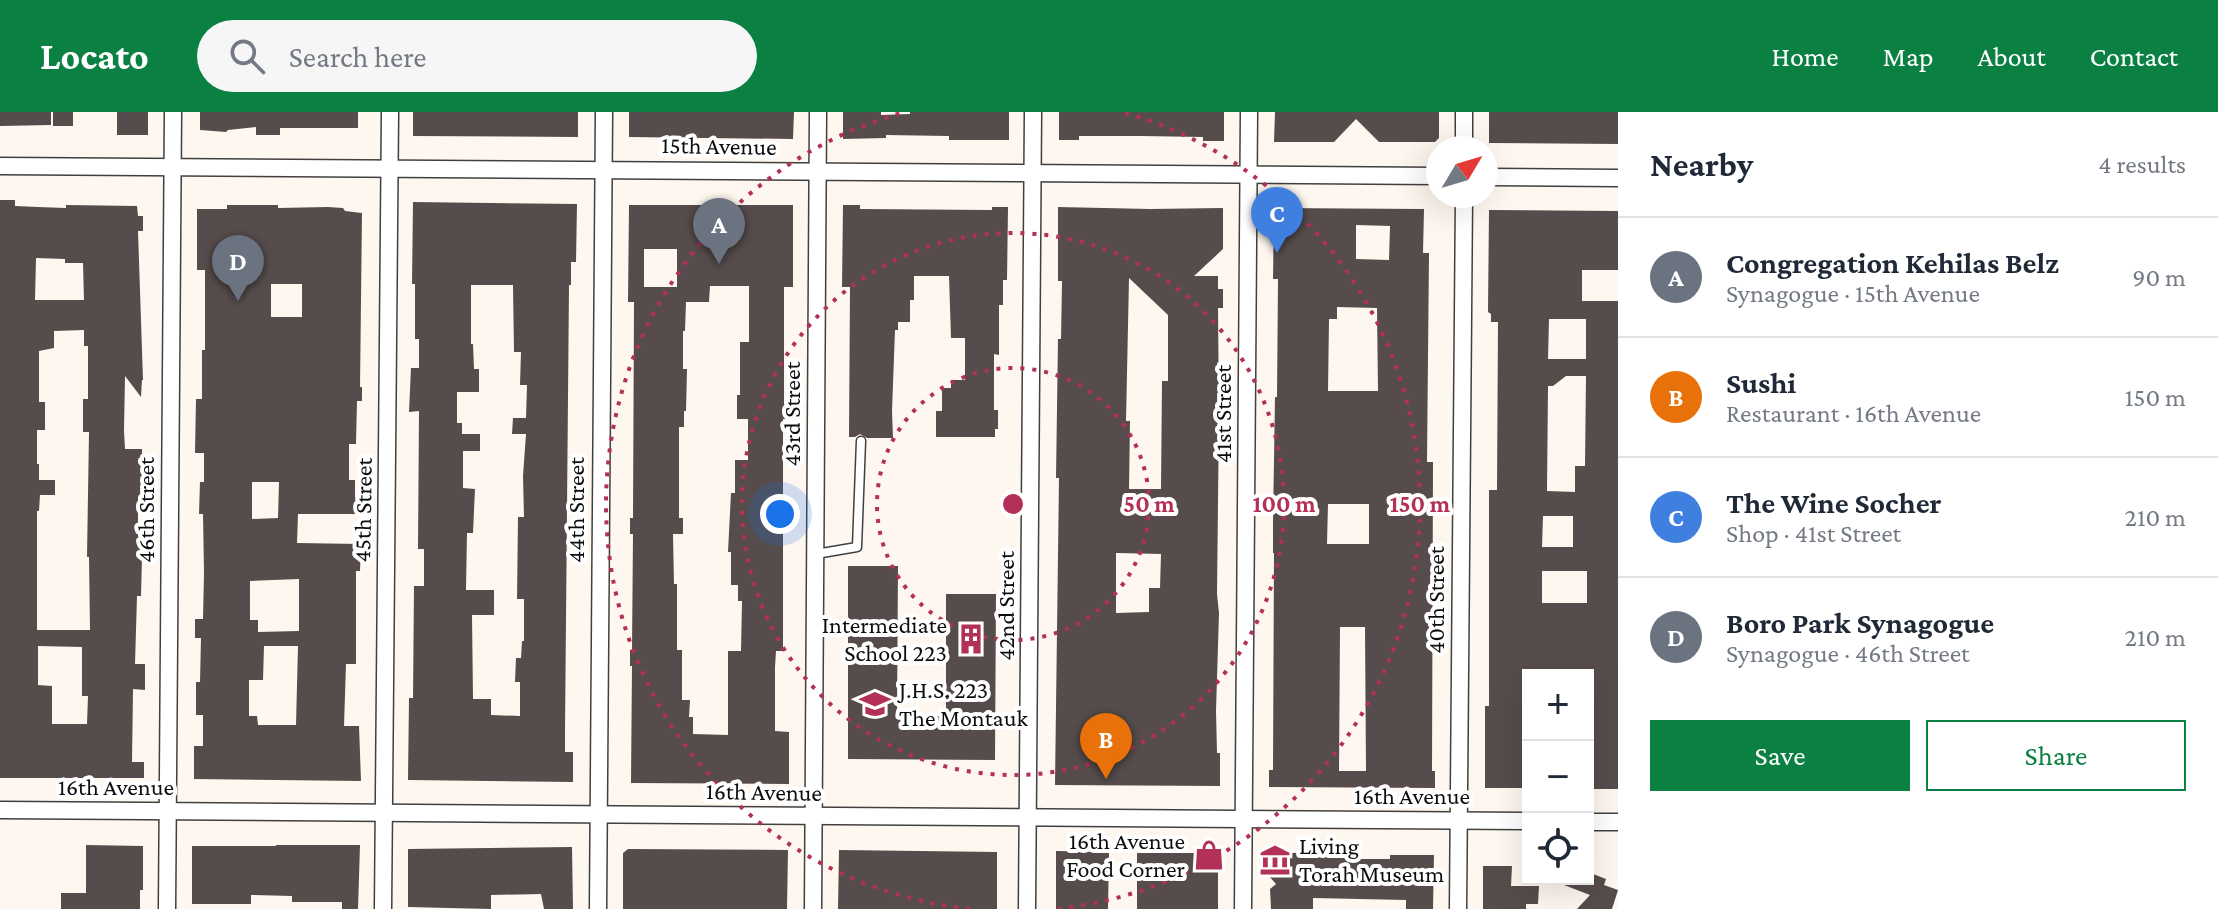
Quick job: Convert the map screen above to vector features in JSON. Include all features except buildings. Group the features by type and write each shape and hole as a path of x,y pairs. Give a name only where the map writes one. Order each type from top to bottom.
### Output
{"street":[{"name":"46th Street","path":"167,909 173,112"},
{"name":"45th Street","path":"383,909 390,112"},
{"name":"44th Street","path":"598,909 604,112"},
{"name":"43rd Street","path":"813,909 818,112"},
{"name":"42nd Street","path":"1027,909 1033,112"},
{"name":"41st Street","path":"1243,909 1249,112"},
{"path":"1464,112 1464,136"},
{"name":"15th Avenue","path":"0,166 1426,176"},
{"path":"1498,177 1618,178"},
{"name":"40th Street","path":"1458,909 1464,208"},
{"name":"16th Avenue","path":"0,810 1522,821"},
{"path":"1594,822 1618,822"}],"lane":[{"path":"815,554 857,547 861,441"}],"place":[{"name":"The Wine Socher","path":"1277,253"},
{"name":"Congregation Kehilas Belz","path":"719,264"},
{"name":"Boro Park Synagogue","path":"238,301"},
{"name":"Intermediate School 223","path":"971,639"},
{"name":"J.H.S. 223 The Montauk","path":"875,704"},
{"name":"Sushi","path":"1106,779"},
{"name":"16th Avenue Food Corner","path":"1209,855"},
{"name":"Living Torah Museum","path":"1275,860"}]}
